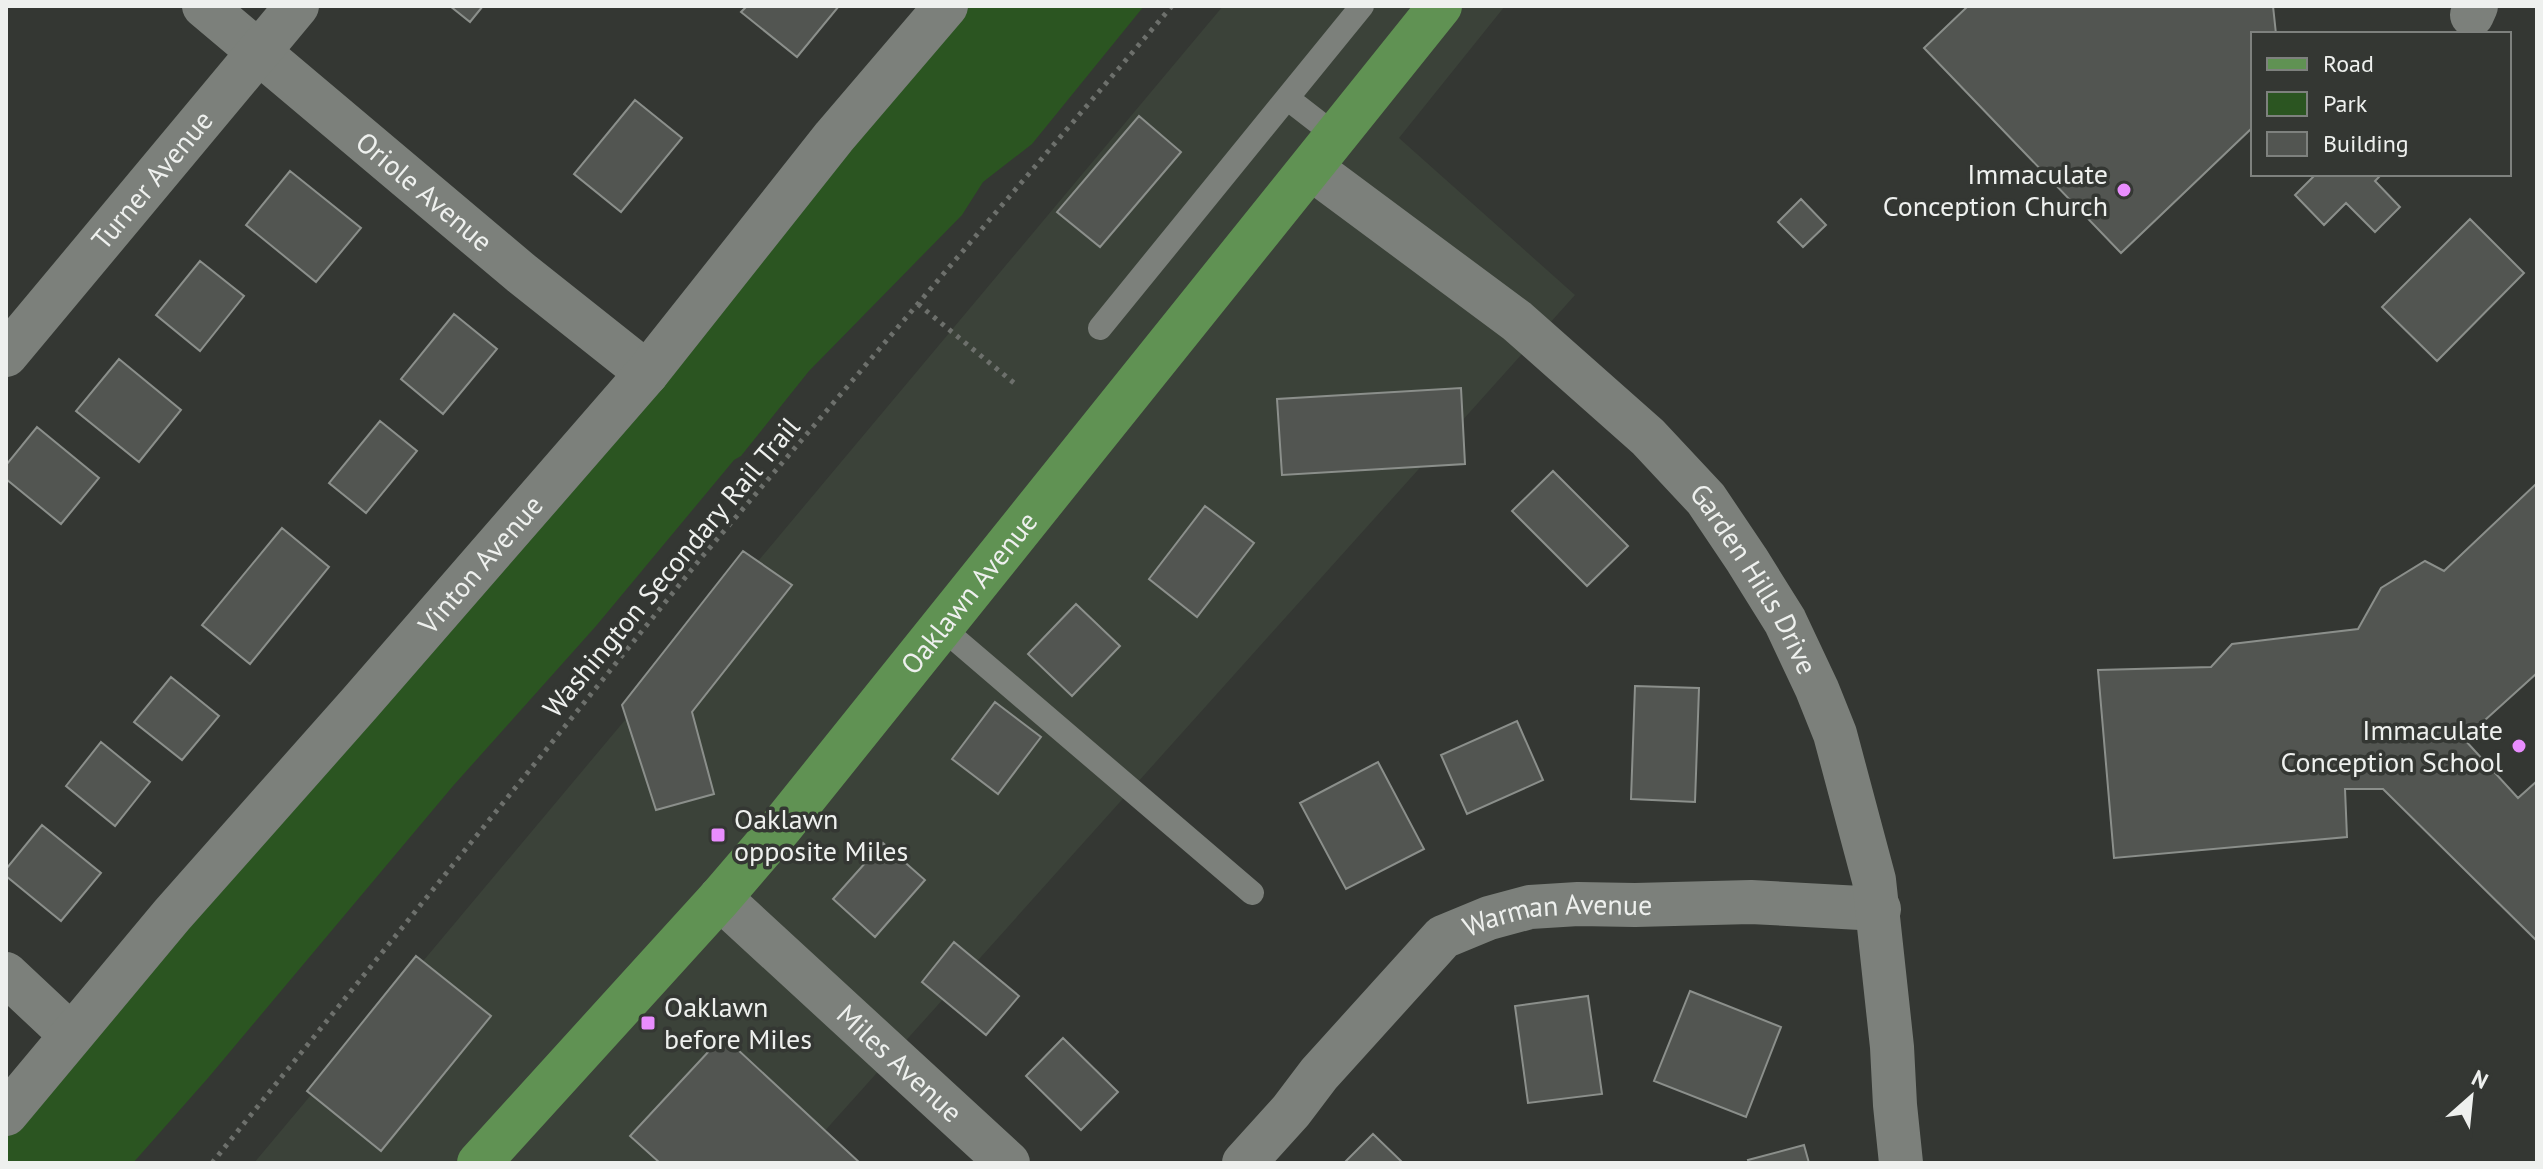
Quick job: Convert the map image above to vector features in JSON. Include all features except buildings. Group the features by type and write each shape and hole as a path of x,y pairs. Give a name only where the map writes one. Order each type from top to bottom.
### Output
{"main road":[{"name":"Oaklawn Avenue","path":"479,1163 781,827 1440,6"}],"street":[{"name":"Oriole Avenue","path":"204,6 521,273 647,373"},
{"name":"Turner Avenue","path":"6,355 297,6"},
{"name":"Vinton Avenue","path":"6,1114 172,915 647,373 834,137 946,6"},
{"name":"Garden Hills Drive","path":"1324,152 1648,437 1706,499 1785,621 1835,734 1874,880 1901,1163"},
{"name":"Miles Avenue","path":"720,898 1008,1163"},
{"name":"Warman Avenue","path":"1244,1163 1291,1111 1319,1074 1443,937 1489,918 1530,907 1578,904 1751,902 1879,909"},
{"path":"6,974 70,1034"}],"lane":[{"path":"1100,328 1362,6"},
{"path":"1287,98 1324,152"},
{"path":"941,627 1252,893"}],"path":[{"name":"Washington Secondary Rail Trail","path":"212,1163 701,558 1172,6"},
{"path":"918,304 1014,383"}],"shaded area":[{"path":"1223,6 1505,6 1399,138 1575,295 796,1163 254,1163"}],"green space":[{"path":"953,6 1144,6 1032,144 983,182 962,215 809,371 596,626 453,786 133,1163 6,1163 6,1110"}],"place":[{"name":"Immaculate Conception Church","path":"2124,190"},
{"name":"Immaculate Conception School","path":"2519,746"},
{"name":"Oaklawn opposite Miles","path":"718,835"},
{"name":"Oaklawn before Miles","path":"648,1023"}]}
